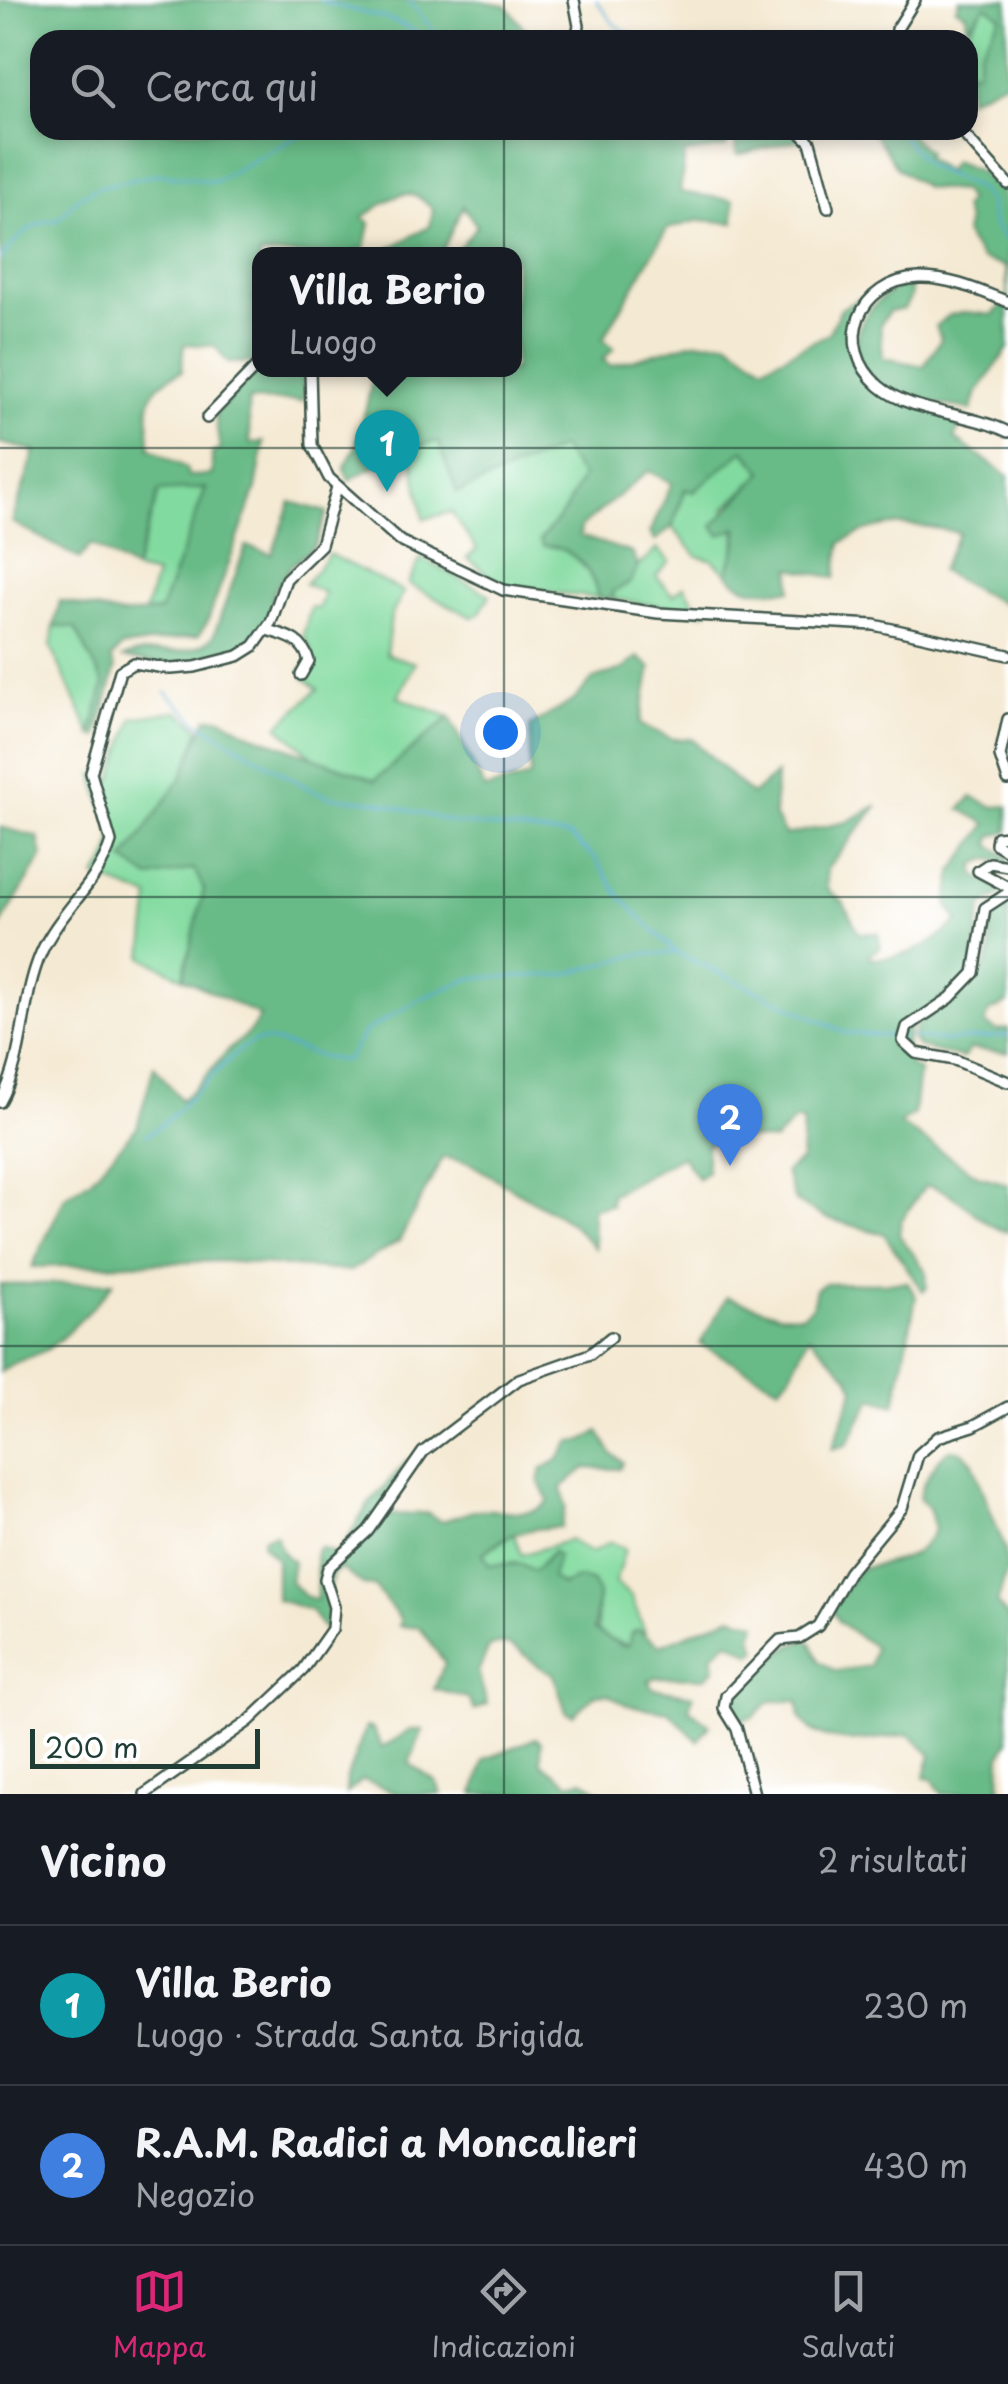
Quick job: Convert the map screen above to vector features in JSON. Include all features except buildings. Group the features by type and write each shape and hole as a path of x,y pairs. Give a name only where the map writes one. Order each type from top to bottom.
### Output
{"street":[{"path":"574,0 578,30"},
{"path":"897,30 914,0"},
{"path":"808,140 828,208"},
{"path":"969,140 1008,184"},
{"path":"1008,302 941,279 916,278 873,297 859,313 853,333 865,372 896,398 980,418 1008,432"},
{"path":"207,418 252,371"},
{"path":"310,377 312,444 318,463 337,487 400,540 503,590 658,613 874,625 1008,654"},
{"path":"0,1102 16,1072 44,947 74,898 98,870 111,842 91,773 120,672 134,663 171,669 246,652 267,630 286,579 316,552 337,487"},
{"path":"326,527 350,501"},
{"path":"267,630 294,638 305,648 309,662 301,675"},
{"path":"1008,719 1000,756 1008,780"},
{"path":"1008,836 997,837 996,844 1008,851"},
{"path":"1008,866 990,863 978,872 1008,890 986,908 978,962 966,984 906,1030 903,1042 916,1053 955,1060 1008,1082"},
{"path":"145,1794 249,1722 303,1670 332,1629 334,1608 325,1579 328,1568 368,1531 422,1452 519,1379 590,1354 611,1337"},
{"path":"754,1794 737,1729 724,1708 726,1696 780,1640 799,1638 818,1626 849,1572 902,1508 918,1455 938,1437 973,1426 1008,1407"}],"green space":[{"path":"0,0 475,0 506,5 525,30 30,30 30,140 727,140 726,147 685,153 680,192 734,200 734,223 700,220 667,229 603,339 614,348 603,360 611,366 694,342 727,341 764,366 828,334 841,309 873,291 863,302 852,329 853,357 859,370 892,395 965,417 954,438 1008,476 1008,607 940,571 959,533 912,525 870,529 841,543 835,578 791,568 791,590 756,590 740,585 727,573 738,541 737,528 720,535 713,526 763,472 744,450 693,492 685,489 672,527 655,541 650,533 672,483 648,471 581,527 580,536 632,553 638,566 631,582 613,592 613,599 598,598 592,578 580,562 563,550 543,546 540,540 564,512 582,477 561,448 457,493 438,441 410,448 349,480 344,469 357,444 373,377 522,377 522,247 460,247 477,226 463,206 444,247 392,247 430,226 433,209 414,195 399,195 363,217 370,223 365,247 252,247 252,362 228,363 215,346 184,344 182,371 153,393 149,411 150,448 186,468 188,476 212,475 212,453 220,450 215,415 252,374 252,377 304,377 303,401 248,400 250,443 264,442 256,489 207,623 198,636 122,647 111,658 115,669 97,737 91,734 104,684 75,628 54,626 60,601 122,615 160,611 206,488 159,491 134,570 91,544 80,559 12,522 35,451 0,443"},
{"path":"959,0 1008,0 1005,81 978,94 980,51 1001,16 986,6 967,27 966,14 956,8"},
{"path":"986,5 1002,16 980,51 978,64 978,30 969,30"},
{"path":"735,140 797,140 737,155"},
{"path":"879,140 915,140 928,152 925,157 946,171 953,161 979,171 995,187 1001,180 1008,230 1008,299 1006,267 981,259 965,235 963,207 968,201 962,191 926,188 897,168"},
{"path":"910,282 911,296 904,309 889,311 880,325 883,358 924,366 941,339 936,326 950,315 992,315 1004,303 1008,305 1008,348 976,395 972,410 905,399 876,382 863,368 857,336 863,320 890,292"},
{"path":"438,441 457,492 561,448 583,477 564,512 540,540 561,549 585,568 598,598 502,586 467,558 477,549 451,512 424,519 410,448"},
{"path":"743,450 763,472 724,509 736,540 727,573 713,560 697,556 672,527 686,489 694,492"},
{"path":"206,488 161,611 145,612 156,575 134,570 159,491"},
{"path":"291,502 327,512 315,545 289,568 274,591 268,617 252,644 239,652 171,666 123,658 146,652 190,650 213,637 246,546 272,554"},
{"path":"657,549 670,561 656,576 673,595 684,586 695,603 707,607 706,613 613,599 613,592 631,582 638,566"},
{"path":"329,554 404,592 391,616 386,654 415,663 398,697 450,717 375,780 316,760 278,726 318,689 303,677 312,651 303,635 311,607 318,609 325,593 305,584"},
{"path":"421,558 490,595 479,614 472,617 408,584"},
{"path":"54,626 75,628 104,684 91,734 51,647"},
{"path":"638,657 651,668 640,724 672,739 692,739 752,795 776,774 774,815 785,835 847,822 878,805 827,869 827,889 843,902 859,933 878,933 881,948 870,953 870,958 918,949 959,921 947,905 953,871 987,824 960,809 972,797 994,807 1008,806 1008,832 992,836 990,845 1008,857 1008,862 987,859 975,864 975,875 1005,892 982,906 971,972 964,983 912,1022 906,1041 909,1065 919,1070 914,1114 900,1124 979,1176 1008,1184 1008,1232 986,1222 947,1193 925,1186 901,1221 899,1235 926,1271 927,1288 923,1291 884,1234 826,1218 795,1201 785,1172 801,1160 803,1121 795,1120 774,1141 724,1135 706,1146 707,1171 698,1179 682,1156 611,1195 611,1205 592,1208 595,1248 571,1223 469,1163 443,1157 399,1241 350,1271 222,1261 32,1267 65,1197 91,1179 137,1127 154,1066 181,1100 251,1030 260,1016 183,978 204,889 194,869 150,878 124,860 182,777 207,718 222,718 248,733 375,780 450,717 485,789 530,777 530,726 574,700 593,679 623,669"},
{"path":"177,711 200,728 183,777 125,859 150,878 194,868 204,889 183,978 143,957 150,897 96,877 106,861 112,836 94,774 112,780 133,718"},
{"path":"0,827 38,837 42,857 0,926"},
{"path":"1008,899 1008,1003 989,1012 985,1024 998,1031 1008,1029 1008,1053 970,1049 963,1058 918,1047 913,1039 916,1026 960,995 986,965 991,942 989,911"},
{"path":"113,1282 51,1347 0,1372 0,1285"},
{"path":"908,1282 916,1297 895,1405 872,1398 847,1445 832,1449 854,1389 849,1377 809,1336 790,1376 779,1387 700,1344 727,1297 779,1314 801,1315 812,1307 816,1289 824,1284"},
{"path":"599,1431 612,1454 623,1462 620,1469 585,1468 562,1487 566,1507 561,1527 519,1532 483,1553 489,1565 522,1564 534,1571 553,1552 558,1556 552,1578 562,1585 580,1578 593,1582 598,1594 594,1630 622,1646 629,1645 632,1633 638,1630 660,1645 732,1616 757,1623 752,1636 757,1649 752,1654 728,1641 712,1655 715,1668 705,1678 656,1677 649,1681 652,1688 693,1695 689,1709 710,1725 698,1741 669,1712 627,1705 608,1694 595,1695 573,1715 566,1712 553,1673 507,1644 489,1647 478,1672 487,1704 474,1710 468,1698 434,1689 445,1663 420,1628 399,1626 401,1620 374,1586 363,1585 342,1569 333,1573 326,1599 331,1626 326,1631 310,1610 276,1599 276,1559 262,1544 263,1538 275,1534 283,1553 293,1562 290,1582 305,1596 317,1600 316,1552 320,1547 338,1555 368,1505 408,1460 415,1461 388,1510 392,1515 428,1513 440,1521 479,1510 526,1512 543,1507 549,1500 539,1482 542,1469 559,1459 570,1442 584,1441"},
{"path":"950,1450 962,1451 972,1461 1005,1549 1007,1570 997,1604 1008,1617 1008,1742 1001,1755 1000,1794 942,1794 932,1779 924,1778 931,1755 909,1734 865,1740 835,1739 809,1728 800,1717 798,1701 770,1701 753,1717 738,1720 729,1706 743,1684 762,1666 806,1640 812,1643 819,1661 836,1671 870,1666 874,1647 839,1622 832,1610 857,1570 911,1555 928,1541 935,1529 929,1508 919,1498 931,1471"},
{"path":"514,1534 521,1555 570,1540 591,1553 610,1542 625,1549 615,1583 631,1596 645,1632 638,1631 628,1645 597,1636 598,1594 593,1582 581,1578 568,1584 556,1583 551,1578 552,1552 534,1571 515,1563 489,1565 483,1553"},
{"path":"366,1727 373,1729 382,1748 410,1730 423,1730 409,1763 436,1782 442,1794 400,1794 363,1780 346,1794 347,1777"},
{"path":"536,1738 541,1742 541,1763 569,1783 583,1780 604,1794 474,1794 484,1760"}],"waterway":[{"path":"320,0 412,30"},
{"path":"408,0 434,30"},
{"path":"596,0 623,30"},
{"path":"0,259 25,233 40,223 56,221 79,197 98,187 159,174 214,182 291,140"},
{"path":"905,140 926,165 977,188 989,201 993,224 1008,244"},
{"path":"166,692 195,720 311,790 331,797 379,802 455,823 569,836 595,858 619,895 651,928"},
{"path":"653,930 677,953 846,1033 902,1037"},
{"path":"146,1135 173,1115 234,1055 257,1041 347,1060 365,1032 420,999 472,978 563,975 641,954 677,953"},
{"path":"910,1037 947,1041 1008,1036"}],"place":[{"name":"Villa Berio","path":"387,492"},
{"name":"R.A.M. Radici a Moncalieri","path":"730,1166"}]}
